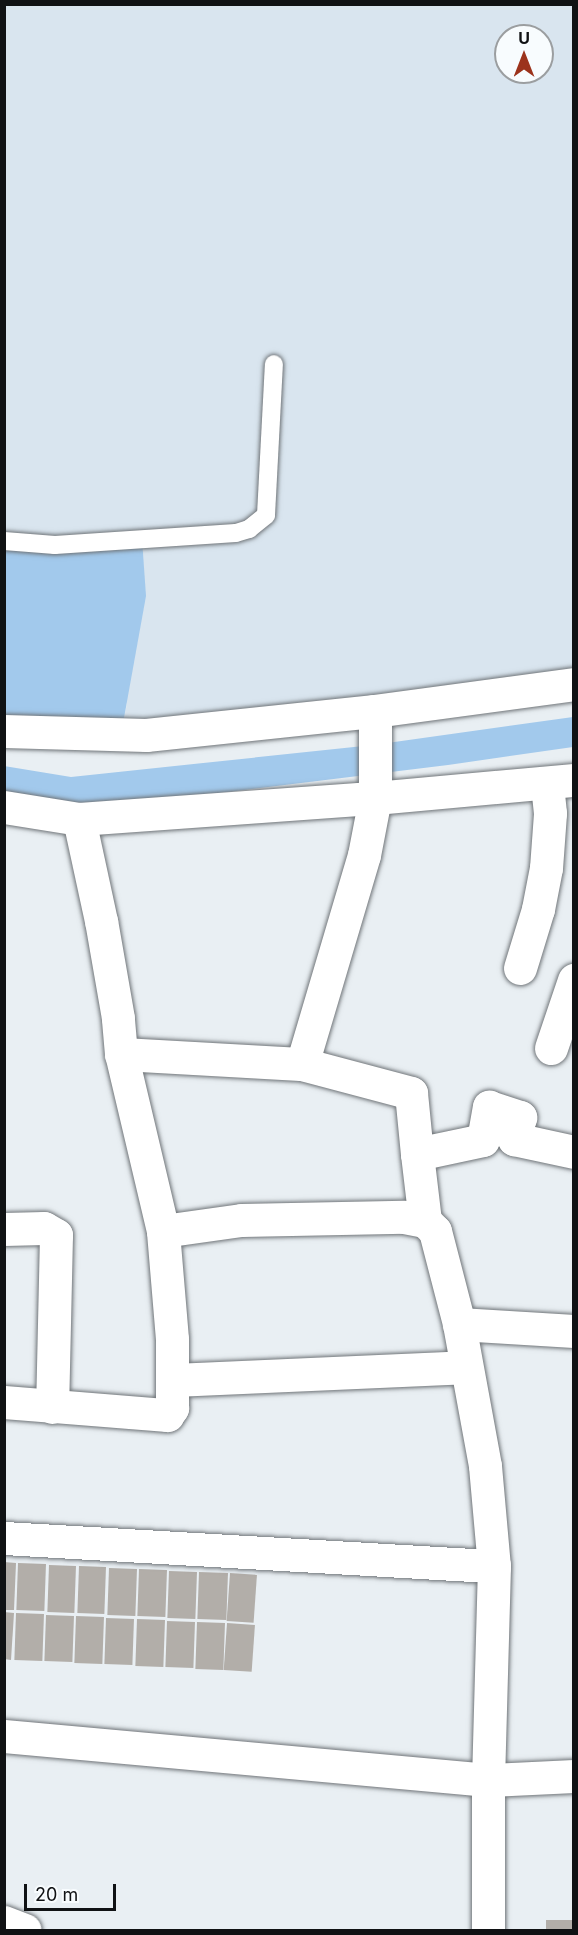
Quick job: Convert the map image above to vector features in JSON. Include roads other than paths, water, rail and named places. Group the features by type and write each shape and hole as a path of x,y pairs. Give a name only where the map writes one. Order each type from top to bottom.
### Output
{"street":[{"path":"4,731 146,735 376,724 573,684"},
{"path":"302,1064 364,855 375,798 376,724"},
{"path":"4,807 79,819 375,798 560,781 550,813 546,868 538,909 520,968"},
{"path":"4,1402 167,1415 172,1408 170,1303 163,1231 121,1054 118,1018 105,943 79,819"},
{"path":"551,1048 573,980"},
{"path":"121,1054 302,1064 411,1093 425,1221"},
{"path":"417,1154 483,1140 489,1107 520,1117 514,1139 573,1152"},
{"path":"163,1231 241,1220 404,1217 425,1221 435,1231 459,1324 484,1466 494,1566 488,1780 488,1930"},
{"path":"4,1229 45,1228 56,1235 52,1407"},
{"path":"459,1324 573,1331"},
{"path":"173,1380 465,1367"},
{"path":"4,1538 494,1566"},
{"path":"4,1736 488,1780 573,1776"}],"lane":[{"path":"4,540 55,545 236,533 249,529 266,515 274,364"}],"water":[{"path":"142,539 146,596 124,718 5,731 4,541"},
{"path":"573,717 573,747 448,765 155,801 69,807 5,795 4,766 71,777 373,745"}]}
